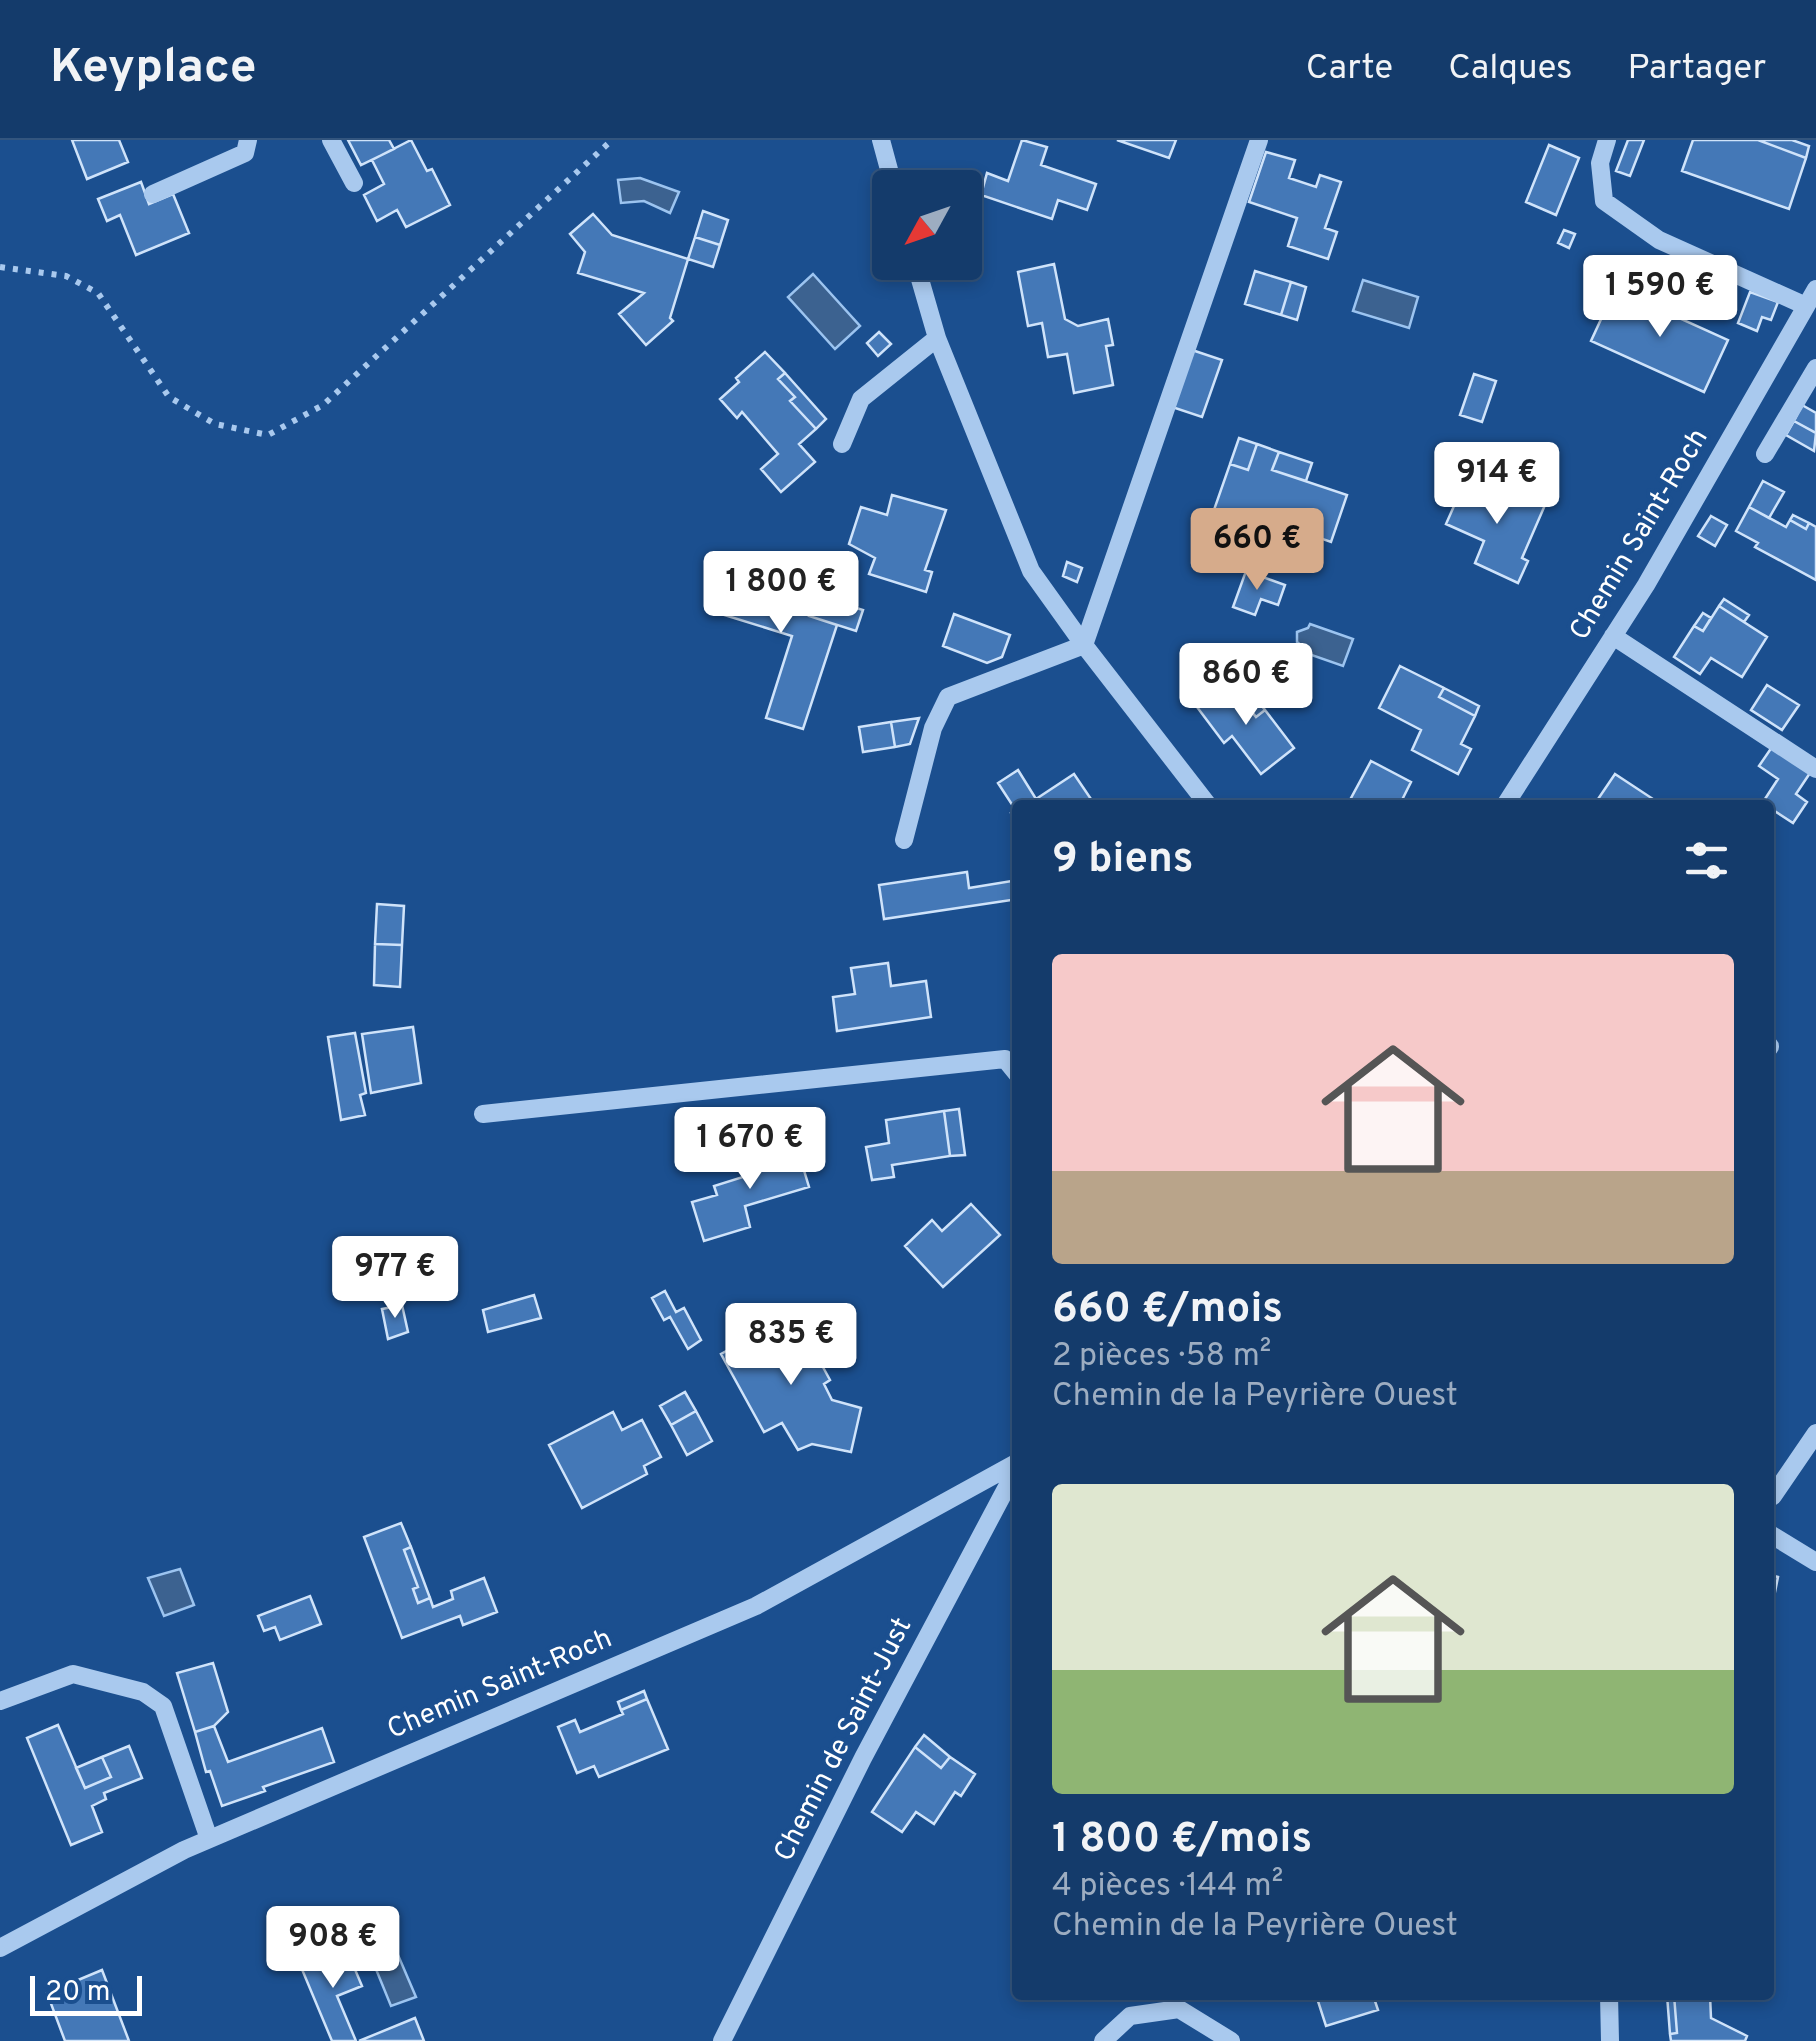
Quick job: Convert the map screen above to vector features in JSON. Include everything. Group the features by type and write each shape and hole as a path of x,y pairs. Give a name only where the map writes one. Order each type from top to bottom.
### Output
{"street":[{"path":"152,194 245,153 248,140"},
{"path":"332,140 354,183"},
{"path":"881,140 889,170"},
{"path":"904,840 932,728 948,697 1084,645 1259,140"},
{"path":"1608,140 1600,163 1604,201 1660,240 1813,296"},
{"path":"920,280 936,338 1031,571 1204,800"},
{"name":"Chemin Saint-Roch","path":"1507,800 1646,585 1813,296"},
{"path":"842,444 860,399 936,338"},
{"path":"1765,454 1816,368"},
{"path":"1613,636 1816,769"},
{"path":"483,1114 1005,1059 1012,1068"},
{"path":"1774,1495 1816,1433"},
{"name":"Chemin Saint-Roch","path":"0,1948 184,1850 756,1606 1012,1467"},
{"name":"Chemin de Saint-Just","path":"722,2041 854,1776 1012,1475"},
{"path":"1774,1536 1816,1562"},
{"path":"0,1701 73,1674 143,1692 163,1706 209,1839"},
{"path":"1609,2000 1610,2041"},
{"path":"1103,2041 1130,2016 1179,2009 1231,2041"}],"path":[{"path":"0,267 66,276 98,294 169,397 216,424 268,435 324,405 612,140"}],"water":[{"path":"640,178 679,192 670,213 644,201 621,203 618,180"},
{"path":"813,274 860,326 835,349 788,297"},
{"path":"1363,280 1418,297 1409,328 1353,311"},
{"path":"1310,624 1353,639 1343,666 1300,651 1297,632"},
{"path":"180,1569 194,1605 164,1616 148,1578"},
{"path":"395,1948 416,1997 391,2006 371,1957"}],"building":[{"path":"72,140 119,140 128,162 87,179"},
{"path":"348,140 389,140 394,149 361,165"},
{"path":"411,140 427,171 432,169 450,205 406,227 397,210 377,221 364,195 384,184 372,160"},
{"path":"1022,140 1047,147 1041,165 1096,184 1087,210 1058,200 1052,219 982,195 987,173 1008,181"},
{"path":"1117,140 1176,140 1169,158"},
{"path":"1628,140 1644,140 1630,176 1616,171"},
{"path":"1693,140 1758,140 1806,158 1789,209 1682,171"},
{"path":"1758,140 1792,140 1809,146 1806,158"},
{"path":"1549,145 1579,158 1556,215 1526,202"},
{"path":"1266,152 1295,160 1289,178 1316,187 1320,175 1341,182 1325,228 1337,232 1328,259 1288,246 1297,218 1249,202"},
{"path":"141,182 149,204 173,194 189,233 136,255 120,215 107,221 98,199"},
{"path":"703,211 728,220 720,245 695,237"},
{"path":"593,214 612,235 688,259 670,318 673,321 646,345 619,314 644,293 578,273 585,252 570,234"},
{"path":"1564,230 1575,234 1569,248 1558,243"},
{"path":"695,237 720,245 713,267 688,259"},
{"path":"1054,264 1065,319 1078,326 1108,319 1113,345 1106,346 1113,385 1074,393 1067,354 1048,357 1042,323 1028,326 1018,272"},
{"path":"1255,271 1291,282 1281,315 1245,304"},
{"path":"1291,282 1306,287 1297,320 1281,315"},
{"path":"1615,289 1728,340 1704,392 1591,341"},
{"path":"1750,292 1778,302 1771,320 1762,317 1757,331 1738,323"},
{"path":"879,332 891,344 878,356 867,343"},
{"path":"1192,350 1222,360 1202,417 1172,407"},
{"path":"765,352 785,373 778,379 795,397 790,401 816,429 799,444 815,462 781,492 761,469 778,454 742,412 737,418 720,399"},
{"path":"785,373 826,419 816,429 790,401 795,397 778,379"},
{"path":"1474,374 1496,381 1482,422 1460,415"},
{"path":"1802,405 1816,413 1816,433 1794,421"},
{"path":"1794,421 1816,433 1814,451 1786,435"},
{"path":"1239,438 1257,444 1248,470 1230,464"},
{"path":"1257,444 1279,452 1272,470 1347,495 1331,542 1257,516 1247,543 1207,530 1230,464 1248,470"},
{"path":"1279,452 1312,463 1306,481 1272,470"},
{"path":"1466,479 1517,502 1520,495 1545,505 1522,558 1528,561 1518,583 1475,563 1484,541 1446,524"},
{"path":"1492,481 1520,495 1517,502 1488,489"},
{"path":"1763,481 1784,492 1769,518 1749,507"},
{"path":"1523,487 1549,497 1545,505 1520,495"},
{"path":"892,495 946,510 925,570 932,572 926,592 869,574 875,558 849,544 861,507 887,515"},
{"path":"1749,507 1786,527 1790,520 1806,529 1809,523 1816,527 1816,580 1755,547 1758,543 1736,531"},
{"path":"1793,515 1809,523 1806,529 1790,520"},
{"path":"1711,516 1727,525 1715,546 1698,536"},
{"path":"1067,562 1082,568 1077,582 1063,576"},
{"path":"717,564 816,595 809,616 837,625 803,729 766,718 792,636 718,613"},
{"path":"1246,571 1285,585 1278,605 1261,599 1255,615 1233,607"},
{"path":"816,595 863,610 856,631 809,616"},
{"path":"1724,599 1749,615 1744,622 1719,606"},
{"path":"1719,606 1767,637 1742,677 1711,658 1700,674 1674,657 1694,626 1703,631"},
{"path":"1703,613 1711,618 1703,631 1694,626"},
{"path":"954,614 1010,635 1002,657 987,663 943,646"},
{"path":"1400,666 1444,688 1439,697 1475,716 1461,744 1471,749 1458,774 1412,750 1421,730 1379,708"},
{"path":"1229,682 1256,717 1265,710 1294,748 1261,774 1232,736 1224,743 1197,707"},
{"path":"1767,685 1799,705 1782,730 1751,710"},
{"path":"1444,688 1479,706 1475,716 1439,697"},
{"path":"1256,699 1265,710 1256,717 1247,706"},
{"path":"919,718 910,744 895,747 891,722"},
{"path":"891,722 895,747 863,752 859,727"},
{"path":"1772,747 1810,773 1796,794 1807,802 1793,823 1774,811 1774,800 1764,800 1778,779 1759,766"},
{"path":"1371,761 1411,782 1402,800 1350,800"},
{"path":"1018,770 1036,799 1074,774 1092,800 1012,800 1012,804 998,783"},
{"path":"1615,774 1653,799 1652,800 1597,800"},
{"path":"967,872 969,888 1012,881 1012,900 884,919 879,885"},
{"path":"377,904 404,906 402,945 375,944"},
{"path":"375,944 402,945 400,987 374,985"},
{"path":"888,963 891,986 926,981 931,1017 837,1031 833,997 855,994 851,968"},
{"path":"413,1027 421,1083 371,1093 362,1034"},
{"path":"355,1033 366,1093 360,1095 365,1115 341,1120 328,1037"},
{"path":"959,1109 965,1155 950,1156 944,1111"},
{"path":"944,1111 950,1156 892,1165 894,1177 872,1180 866,1147 889,1143 886,1120"},
{"path":"796,1144 809,1187 745,1206 750,1227 704,1241 692,1202 717,1195 714,1186 759,1172 755,1156"},
{"path":"971,1204 1000,1235 943,1287 905,1246 932,1220 942,1231"},
{"path":"665,1291 676,1312 684,1308 701,1340 688,1349 670,1317 664,1320 652,1298"},
{"path":"534,1295 541,1318 488,1332 483,1310"},
{"path":"402,1305 408,1332 388,1339 382,1309"},
{"path":"794,1314 830,1380 824,1384 832,1400 861,1408 851,1452 812,1444 798,1450 782,1423 764,1432 721,1354"},
{"path":"685,1392 696,1411 671,1425 660,1406"},
{"path":"696,1411 712,1441 687,1455 671,1425"},
{"path":"613,1412 622,1430 642,1420 661,1457 644,1466 647,1474 582,1508 549,1445"},
{"path":"401,1523 411,1547 404,1550 418,1587 413,1589 418,1603 430,1598 433,1607 453,1599 451,1591 484,1578 497,1612 463,1625 460,1616 402,1638 364,1537"},
{"path":"411,1547 430,1598 418,1603 413,1589 418,1587 404,1550"},
{"path":"310,1596 321,1624 280,1640 275,1627 264,1631 258,1616"},
{"path":"213,1663 228,1712 214,1726 195,1732 177,1673"},
{"path":"644,1691 647,1699 621,1710 618,1702"},
{"path":"647,1699 668,1749 599,1777 594,1766 577,1773 558,1727 575,1720 580,1732"},
{"path":"58,1725 85,1788 111,1777 102,1757 129,1746 142,1778 104,1793 106,1799 92,1806 102,1832 71,1845 27,1738"},
{"path":"214,1726 228,1762 322,1728 334,1762 222,1806 210,1771 206,1772 195,1732"},
{"path":"924,1735 950,1757 941,1768 915,1747"},
{"path":"915,1747 941,1768 950,1757 975,1774 961,1796 955,1792 934,1824 916,1812 902,1832 872,1812"},
{"path":"102,1757 111,1777 85,1788 76,1768"},
{"path":"346,1948 362,1986 337,1996 356,2041 332,2041 301,1967"},
{"path":"102,1970 129,2041 65,2041 47,1993"},
{"path":"1318,2000 1375,2000 1378,2010 1326,2026"},
{"path":"1667,2000 1674,2000 1677,2033 1670,2034"},
{"path":"1674,2000 1710,2000 1711,2018 1747,2036 1745,2041 1671,2041 1670,2034 1677,2033"},
{"path":"415,2018 424,2041 359,2041"}]}
